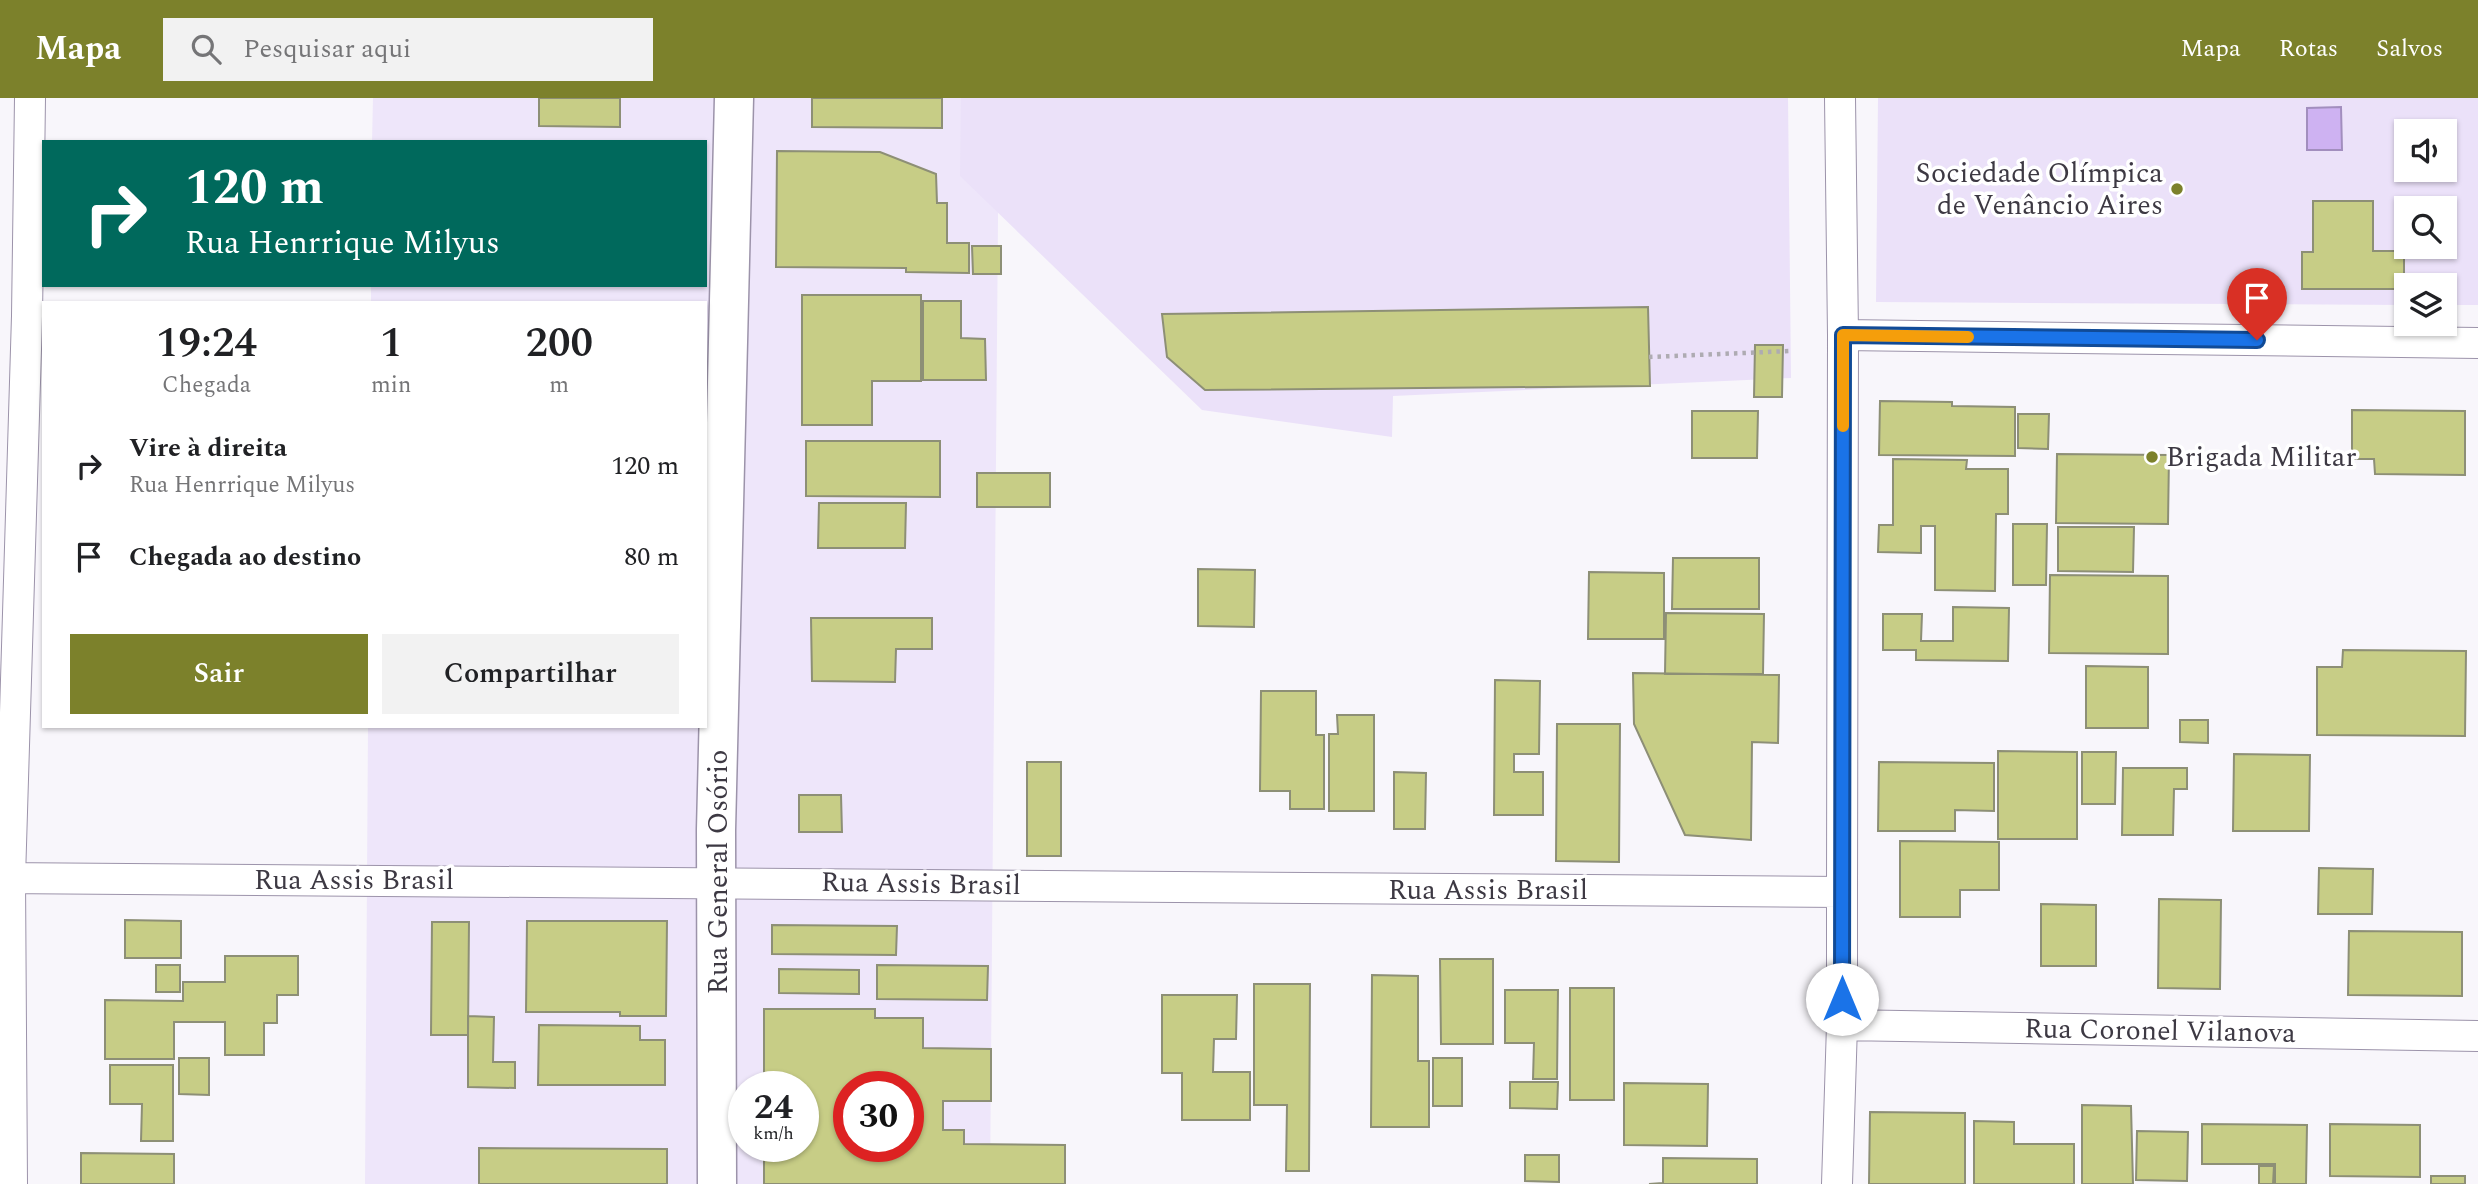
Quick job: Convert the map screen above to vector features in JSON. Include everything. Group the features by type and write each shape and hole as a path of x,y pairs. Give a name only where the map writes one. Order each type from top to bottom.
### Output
{"main road":[{"name":"Rua General Osório","path":"717,1184 716,830 734,98"}],"street":[{"path":"12,1184 5,878 13,316 30,98"},
{"path":"1837,1184 1842,1025 1843,335 1840,98"},
{"path":"1843,335 2478,343"},
{"name":"Rua Assis Brasil","path":"5,878 1842,892"},
{"name":"Rua Coronel Vilanova","path":"1842,1025 2478,1036"}],"path":[{"path":"1649,357 1791,351"}],"shaded area":[{"path":"373,98 999,98 990,1184 365,1184 368,728 707,728 707,301 371,301 371,287 707,287 707,140 372,140"},
{"path":"961,98 1788,98 1791,378 1393,396 1392,437 1202,410 960,176"},
{"name":"Sociedade Olímpica de Venâncio Aires","path":"1878,98 2478,98 2478,305 2457,305 2457,273 2394,273 2394,305 1876,302"},
{"path":"2341,107 2342,150 2307,150 2307,108"}],"building":[{"path":"539,98 620,98 620,127 539,126"},
{"path":"812,98 942,98 942,128 812,127"},
{"path":"777,151 880,152 936,174 937,203 947,203 947,243 969,243 969,273 906,272 906,268 776,267"},
{"path":"2313,201 2373,201 2373,251 2394,251 2394,259 2404,259 2404,273 2394,273 2394,289 2302,289 2302,252 2313,252"},
{"path":"972,246 1001,246 1001,274 973,274"},
{"path":"802,295 921,295 921,381 872,381 872,425 802,425"},
{"path":"923,301 961,301 961,338 985,339 986,380 923,380"},
{"path":"1648,307 1650,386 1205,390 1167,357 1162,314"},
{"path":"1755,345 1783,345 1782,397 1754,397"},
{"path":"1880,401 1952,402 1952,406 2015,407 2015,456 1879,455"},
{"path":"2352,410 2465,411 2465,475 2375,474 2374,459 2352,459"},
{"path":"1692,411 1758,411 1757,458 1692,458"},
{"path":"2018,414 2049,414 2048,449 2018,448"},
{"path":"806,441 940,441 940,497 806,496"},
{"path":"2057,454 2169,455 2168,524 2056,523"},
{"path":"1893,459 1967,460 1966,469 2008,469 2008,514 1996,514 1995,591 1935,590 1935,526 1921,526 1921,553 1878,552 1879,525 1893,525"},
{"path":"977,473 1050,473 1050,507 977,507"},
{"path":"819,503 906,503 905,548 818,548"},
{"path":"2013,524 2047,524 2046,585 2013,585"},
{"path":"2058,527 2134,527 2133,572 2058,571"},
{"path":"1673,558 1759,558 1759,609 1672,609"},
{"path":"1198,569 1255,570 1254,627 1198,626"},
{"path":"1589,572 1664,573 1664,639 1588,639"},
{"path":"2050,575 2168,576 2168,654 2049,653"},
{"path":"1953,607 2009,608 2008,661 1916,660 1916,650 1883,650 1883,614 1922,614 1921,641 1953,641"},
{"path":"1666,613 1764,614 1763,674 1665,674"},
{"path":"811,618 932,618 932,649 896,649 895,682 812,681"},
{"path":"2343,650 2466,651 2465,736 2317,735 2317,667 2342,667"},
{"path":"2086,666 2148,667 2148,728 2086,728"},
{"path":"1633,673 1779,675 1778,743 1752,742 1751,840 1685,835 1634,724"},
{"path":"1495,680 1540,681 1539,754 1514,754 1514,772 1543,772 1543,815 1494,815"},
{"path":"1261,691 1316,691 1316,735 1324,735 1324,809 1290,809 1290,791 1260,791"},
{"path":"1337,715 1374,715 1374,811 1329,811 1329,734 1338,734"},
{"path":"2180,720 2208,720 2208,743 2180,742"},
{"path":"1557,724 1620,724 1619,862 1556,861"},
{"path":"1998,751 2077,752 2077,839 1998,839"},
{"path":"2082,752 2116,752 2115,804 2082,804"},
{"path":"2234,754 2310,755 2309,831 2233,831"},
{"path":"1027,762 1061,762 1061,856 1027,856"},
{"path":"1879,762 1994,763 1994,811 1955,810 1955,831 1878,831"},
{"path":"2123,768 2187,768 2187,789 2174,789 2173,835 2122,835"},
{"path":"1394,772 1426,773 1425,829 1394,829"},
{"path":"799,795 841,795 842,832 799,832"},
{"path":"1900,841 1999,842 1999,890 1960,890 1960,917 1900,917"},
{"path":"2319,868 2373,869 2372,914 2318,914"},
{"path":"2159,899 2221,900 2220,989 2158,988"},
{"path":"2041,904 2096,905 2096,966 2041,966"},
{"path":"125,920 181,921 181,958 125,958"},
{"path":"527,921 667,921 666,1016 620,1016 620,1012 526,1012"},
{"path":"432,922 469,922 468,1035 431,1035"},
{"path":"772,925 897,926 896,955 772,954"},
{"path":"2349,931 2462,932 2462,996 2348,995"},
{"path":"225,956 298,956 298,995 277,995 277,1023 264,1023 264,1055 225,1055 225,1022 174,1022 174,1059 105,1059 105,1000 183,1001 183,982 225,982"},
{"path":"1440,959 1493,959 1493,1044 1441,1044"},
{"path":"156,965 180,965 180,992 156,992"},
{"path":"877,965 988,966 987,1000 877,999"},
{"path":"779,969 859,970 859,994 779,993"},
{"path":"1372,975 1418,976 1418,1061 1429,1061 1429,1127 1371,1127"},
{"path":"1254,984 1310,984 1309,1171 1286,1171 1287,1105 1254,1105"},
{"path":"1570,988 1614,988 1614,1100 1570,1100"},
{"path":"1505,990 1558,990 1557,1079 1533,1079 1534,1043 1505,1043"},
{"path":"1162,995 1237,995 1236,1039 1214,1039 1213,1072 1250,1072 1250,1120 1182,1120 1182,1073 1162,1073"},
{"path":"764,1009 875,1009 875,1018 923,1018 923,1048 991,1049 991,1101 943,1101 943,1130 964,1130 964,1144 1065,1145 1065,1184 764,1184 764,1162 819,1162 819,1071 764,1071"},
{"path":"468,1016 494,1017 493,1062 515,1062 515,1088 468,1087"},
{"path":"539,1025 640,1026 640,1040 665,1040 665,1085 538,1085"},
{"path":"179,1058 209,1058 209,1095 179,1094"},
{"path":"1433,1058 1462,1058 1462,1106 1433,1106"},
{"path":"110,1065 173,1065 173,1141 141,1141 142,1104 110,1104"},
{"path":"1510,1082 1558,1082 1557,1109 1510,1108"},
{"path":"1624,1083 1708,1084 1707,1146 1624,1145"},
{"path":"2082,1105 2131,1106 2133,1184 2082,1184"},
{"path":"1870,1112 1965,1113 1965,1184 1869,1184"},
{"path":"1974,1121 2014,1122 2014,1144 2074,1144 2074,1184 1974,1184"},
{"path":"2202,1124 2307,1125 2306,1184 2275,1184 2275,1164 2202,1164"},
{"path":"2330,1124 2420,1125 2420,1177 2330,1176"},
{"path":"2137,1131 2188,1132 2187,1181 2136,1180"},
{"path":"479,1148 667,1149 667,1184 479,1184"},
{"path":"81,1153 174,1154 174,1184 81,1184"},
{"path":"1525,1155 1559,1155 1559,1182 1525,1181"},
{"path":"1663,1158 1757,1159 1757,1184 1649,1184 1663,1183"},
{"path":"2259,1166 2274,1166 2273,1184 2259,1184"},
{"path":"2431,1176 2465,1176 2465,1184 2431,1184"}],"slow traffic":[{"path":"1843,426 1843,335 1968,337"}],"place":[{"name":"Sociedade Olímpica de Venâncio Aires","path":"2177,189"},
{"name":"Brigada Militar","path":"2152,457"}],"route":[{"path":"1842,999 1843,335 2257,340"}]}
